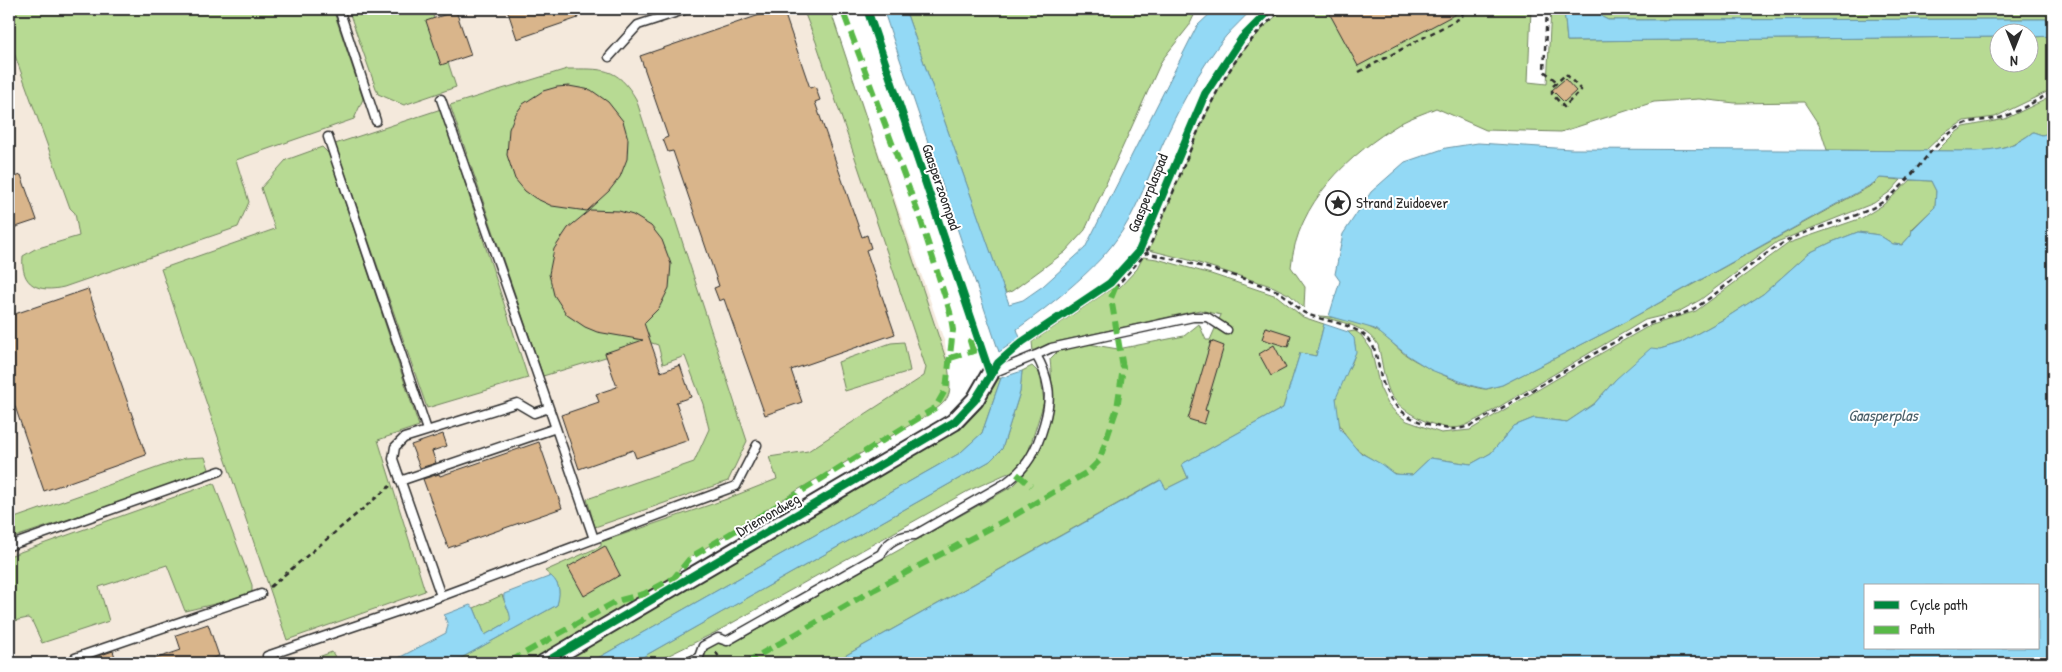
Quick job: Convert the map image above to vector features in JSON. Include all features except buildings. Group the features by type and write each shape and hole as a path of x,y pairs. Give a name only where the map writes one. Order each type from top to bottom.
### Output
{"street":[{"name":"Driemondweg","path":"544,663 954,422 975,400 990,374"}],"lane":[{"path":"339,9 376,121"},
{"path":"609,56 638,25 688,9"},
{"path":"441,99 594,539"},
{"path":"328,137 426,430"},
{"path":"990,374 1051,348 1193,317 1207,317 1227,330"},
{"path":"687,663 699,657 702,646 718,638 727,641 881,554 885,546 905,535 915,535 1006,483 1017,474 1030,458 1047,411 1049,389 1044,368 1036,355"},
{"path":"441,596 392,460 395,446 404,438 426,430 517,402 534,413 549,408"},
{"path":"400,481 556,428"},
{"path":"267,656 441,596 736,486 757,445"},
{"path":"9,546 220,472"},
{"path":"75,658 261,594"}],"path":[{"path":"1222,66 1242,38 1271,9"},
{"path":"1282,9 1250,41 1226,76 1186,158 1158,231 1143,252 1188,262 1279,292 1305,314 1350,327 1365,335 1374,347 1383,386 1393,404 1404,414 1424,423 1458,430 1487,417 1566,369 1645,325 1676,316 1694,308 1780,244 1818,228 1863,213 1885,200 1944,138 1960,126 1973,121 1992,120 2005,116 2053,92"},
{"path":"1359,72 1462,17 1463,9"},
{"path":"1547,9 1544,71 1557,82"},
{"path":"1646,9 1781,9"},
{"path":"1566,74 1581,90 1564,107 1552,94 1552,87 1557,82 1566,74"},
{"path":"1185,140 1197,112"},
{"path":"261,594 391,485 400,481"}],"shaded area":[{"path":"9,9 829,9 945,343 950,379 503,663 9,663"}],"green space":[{"path":"9,9 333,9 363,99 354,119 236,160 249,202 238,227 64,287 55,289 39,288 28,281 23,266 23,256 35,249 79,236 75,213 70,208 9,39"},
{"path":"348,9 431,9 456,87 404,105 378,94"},
{"path":"803,9 830,9 948,365 950,391 948,396 940,406 924,417 801,488 691,557 666,585 533,663 452,663 557,605 558,586 545,571 601,546 601,542 724,500 777,479 769,457 808,451 924,376 926,368 816,42"},
{"path":"905,9 1197,9 1189,26 1162,60 1085,230 1065,252 1012,291 1006,293 1001,282"},
{"path":"1284,9 1531,9 1528,82 1547,84 1551,9 1564,9 1567,41 1990,37 1990,72 2040,72 2040,37 2053,36 2053,89 1995,117 1964,121 1943,134 1925,151 1827,150 1819,125 1804,102 1735,103 1699,99 1654,102 1561,132 1486,130 1436,108 1401,123 1362,150 1328,183 1314,202 1303,222 1295,244 1291,267 1305,287 1304,308 1290,295 1274,287 1189,260 1149,250 1212,102 1239,56 1266,25"},
{"path":"1601,9 2053,9 2053,19 1608,20 1602,17"},
{"path":"567,69 599,70 615,75 629,88 636,99 747,441 728,481 595,527 587,499 694,462 709,429 703,404 685,356 663,364 658,345 652,343 543,376 450,105"},
{"path":"2053,96 2053,132 2042,135 2033,132 2011,145 1988,150 1937,151 1964,127 2005,119"},
{"path":"441,109 528,378 427,408 335,144"},
{"path":"322,147 329,154 419,426 378,440 425,591 287,640 161,269 275,229 261,188 286,160"},
{"path":"1880,178 1901,180 1891,191 1874,203 1777,242 1700,300 1678,312 1645,320 1482,417 1461,427 1453,428 1436,425 1426,422 1407,411 1393,398 1389,391 1378,345 1373,338 1351,325 1318,316 1346,320 1367,326 1382,334 1406,355 1422,365 1470,386 1489,389 1502,385 1614,328 1874,184"},
{"path":"1911,180 1931,181 1936,191 1935,207 1912,229 1911,235 1902,245 1893,244 1879,235 1858,232 1809,253 1763,294 1724,319 1680,343 1660,349 1616,379 1594,404 1567,422 1534,418 1514,426 1491,453 1471,464 1430,458 1412,475 1396,474 1355,447 1349,441 1340,425 1337,417 1336,398 1342,381 1351,365 1355,349 1354,340 1348,332 1355,331 1361,335 1371,349 1380,388 1388,404 1396,413 1407,421 1441,433 1470,430 1649,326 1696,311 1789,243 1862,218 1883,205"},
{"path":"1143,257 1211,274 1277,296 1303,317 1324,324 1316,356 1300,353 1283,408 1182,464 1188,478 1166,489 1160,480 832,663 695,663 703,659 706,648 716,642 728,646 1013,486 1025,473 1042,443 1047,427 1052,394 1050,359 1060,349 1083,343 1118,349 1184,336 1199,324 1206,340 1210,340 1221,315 1200,310 1052,343 1033,352 1032,342 1111,289 1118,289 1137,269"},
{"path":"904,342 910,371 845,391 838,362 891,343"},
{"path":"1032,366 1039,373 1044,402 1028,453 1015,470 968,491 716,632 653,663 632,663 990,461 1002,449 1020,392 1022,371"},
{"path":"1001,378 982,433 960,453 589,663 558,663 948,433 970,415 997,379"},
{"path":"205,457 210,472 9,539 9,520 185,458"},
{"path":"214,483 252,585 252,595 185,611 167,565 99,587 109,621 42,643 32,621 28,618 9,622 9,556"},
{"path":"502,595 511,617 510,621 485,635 474,608"},
{"path":"332,652 339,663 302,663"}],"water":[{"path":"883,9 905,9 1009,304 1023,300 1043,286 1085,248 1197,26 1215,9 1252,9 1216,49 1190,90 1168,133 1135,208 1116,240 1083,276 1017,329 1020,338 999,352"},
{"path":"1564,9 1601,9 1602,17 1608,20 2053,19 2053,36 2040,37 2040,22 1990,22 1990,37 1567,41"},
{"name":"Gaasperplas","path":"2033,132 2042,135 2053,132 2053,663 832,663 1161,480 1166,489 1188,478 1182,464 1283,408 1300,353 1316,356 1324,324 1348,332 1354,338 1356,352 1336,398 1340,429 1359,452 1381,464 1394,474 1412,475 1430,458 1471,464 1491,453 1514,426 1534,418 1567,422 1594,404 1616,379 1651,348 1660,349 1680,343 1724,319 1763,294 1809,253 1858,232 1879,235 1893,244 1902,245 1911,235 1912,230 1935,207 1936,191 1931,181 1880,178 1614,328 1502,385 1486,389 1431,370 1407,355 1375,329 1329,316 1340,281 1335,274 1343,234 1371,192 1405,162 1446,148 1478,143 1571,149 1976,151 2006,146 2019,141"},
{"path":"1022,371 1020,392 1002,449 990,461 632,663 589,663 960,453 982,433 1001,378"},
{"path":"551,576 557,583 559,590 557,605 452,663 389,663 446,633 448,625 444,615 470,605 474,608 485,635 510,621 510,614 504,601 504,594"}],"marked path":[{"path":"511,663 516,658 617,601 644,594 674,578 691,557 802,491 935,408 946,389 953,330 950,312 920,218 842,9"},
{"path":"745,663 875,589 1015,515 1089,471 1099,461 1117,408 1123,368 1111,298 1115,288 1110,283"},
{"path":"973,351 970,341 976,332"},
{"path":"950,358 981,349"},
{"path":"1017,474 1031,486"}],"cycle path":[{"name":"Gaasperzoompad","path":"867,9 990,374"},
{"name":"Gaasperplaspad","path":"544,663 954,422 975,400 998,363 1022,342 1110,283 1139,251 1205,94 1242,38 1271,9"}],"place":[{"name":"Strand Zuidoever","path":"1338,203"}]}
